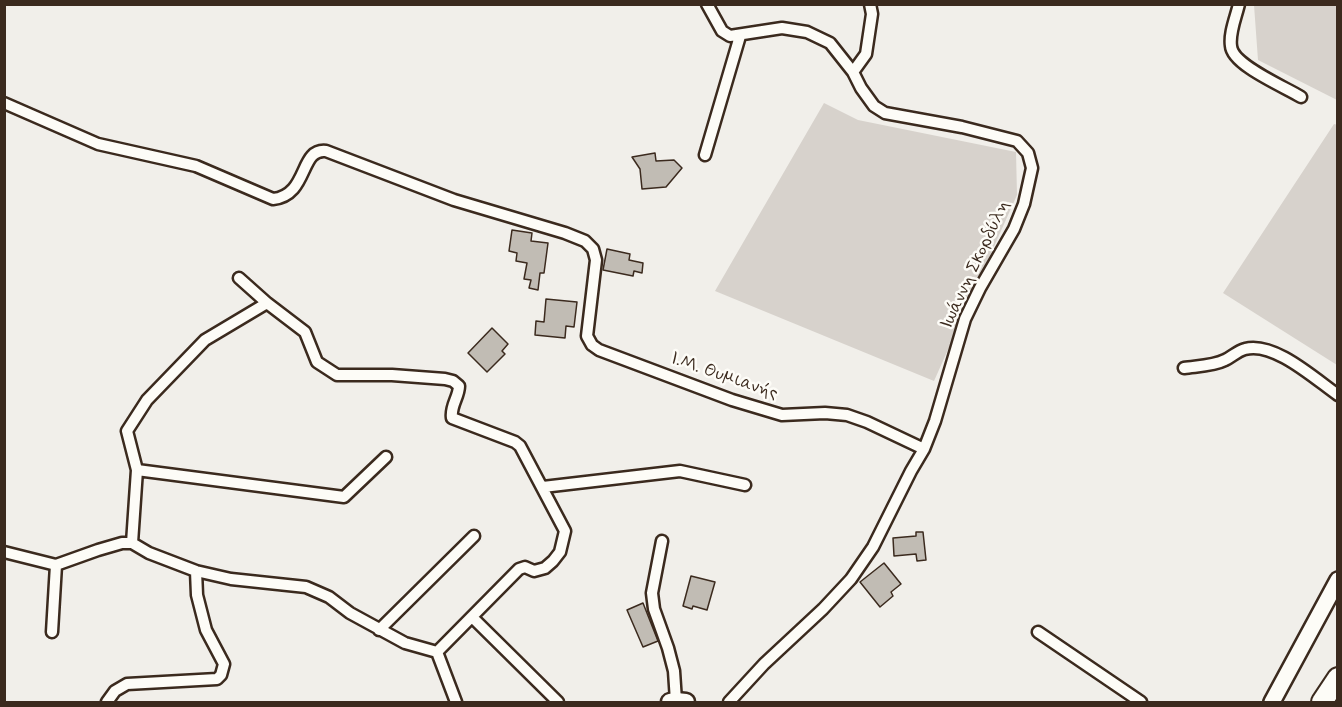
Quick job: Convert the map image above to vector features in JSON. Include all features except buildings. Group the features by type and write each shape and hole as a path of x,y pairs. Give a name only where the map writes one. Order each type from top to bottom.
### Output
{"highway":[{"path":"1322,702 1338,678"}],"street":[{"path":"705,155 740,36 730,36 722,31 707,4"},
{"path":"853,72 866,54 872,14 870,4"},
{"path":"1239,4 1230,44 1232,53 1241,63 1301,97"},
{"name":"Ιωάννη Σκορδύλη","path":"729,702 764,664 823,609 851,579 873,547 924,449 935,421 965,319 1014,229 1024,204 1032,168 1028,153 1017,141 962,127 885,113 874,106 853,72 830,43 807,32 782,28 740,36"},
{"name":"Ι.Μ. Θυμιανής","path":"4,103 98,144 196,166 273,200 288,194 296,187 312,154 320,150 454,200 565,233 585,242 593,249 596,260 587,336 591,345 599,350 732,400 782,416 825,413 847,416 867,422 924,449"},
{"path":"239,278 305,332 317,362 337,375 392,375 453,381 459,386 459,393 451,413 452,418 515,442 525,453 565,531 560,552 545,568 534,571 525,567 519,569 437,652"},
{"path":"132,543 137,470 127,431 147,400 205,340 267,303"},
{"path":"1184,368 1224,361 1244,349 1256,348 1274,352 1289,360 1338,395"},
{"path":"137,470 344,497 386,457"},
{"path":"543,487 680,471 745,484"},
{"path":"379,630 474,536"},
{"path":"662,541 652,593 656,615 674,671 677,702"},
{"path":"4,552 56,565 106,548 132,543 149,553 196,571 231,579 306,587 329,597 350,613 405,644 437,652"},
{"path":"52,632 56,565"},
{"path":"107,702 115,691 127,684 217,679 221,675 224,664 206,630 197,595 196,571"},
{"path":"1272,702 1338,580"},
{"path":"472,617 558,702"},
{"path":"1038,632 1141,702"},
{"path":"437,652 456,702"}],"shaded area":[{"path":"1254,5 1337,5 1337,100 1258,60"},
{"path":"824,103 858,120 1016,152 1017,195 934,381 715,291"},
{"path":"1334,124 1338,125 1337,365 1223,293"}]}
